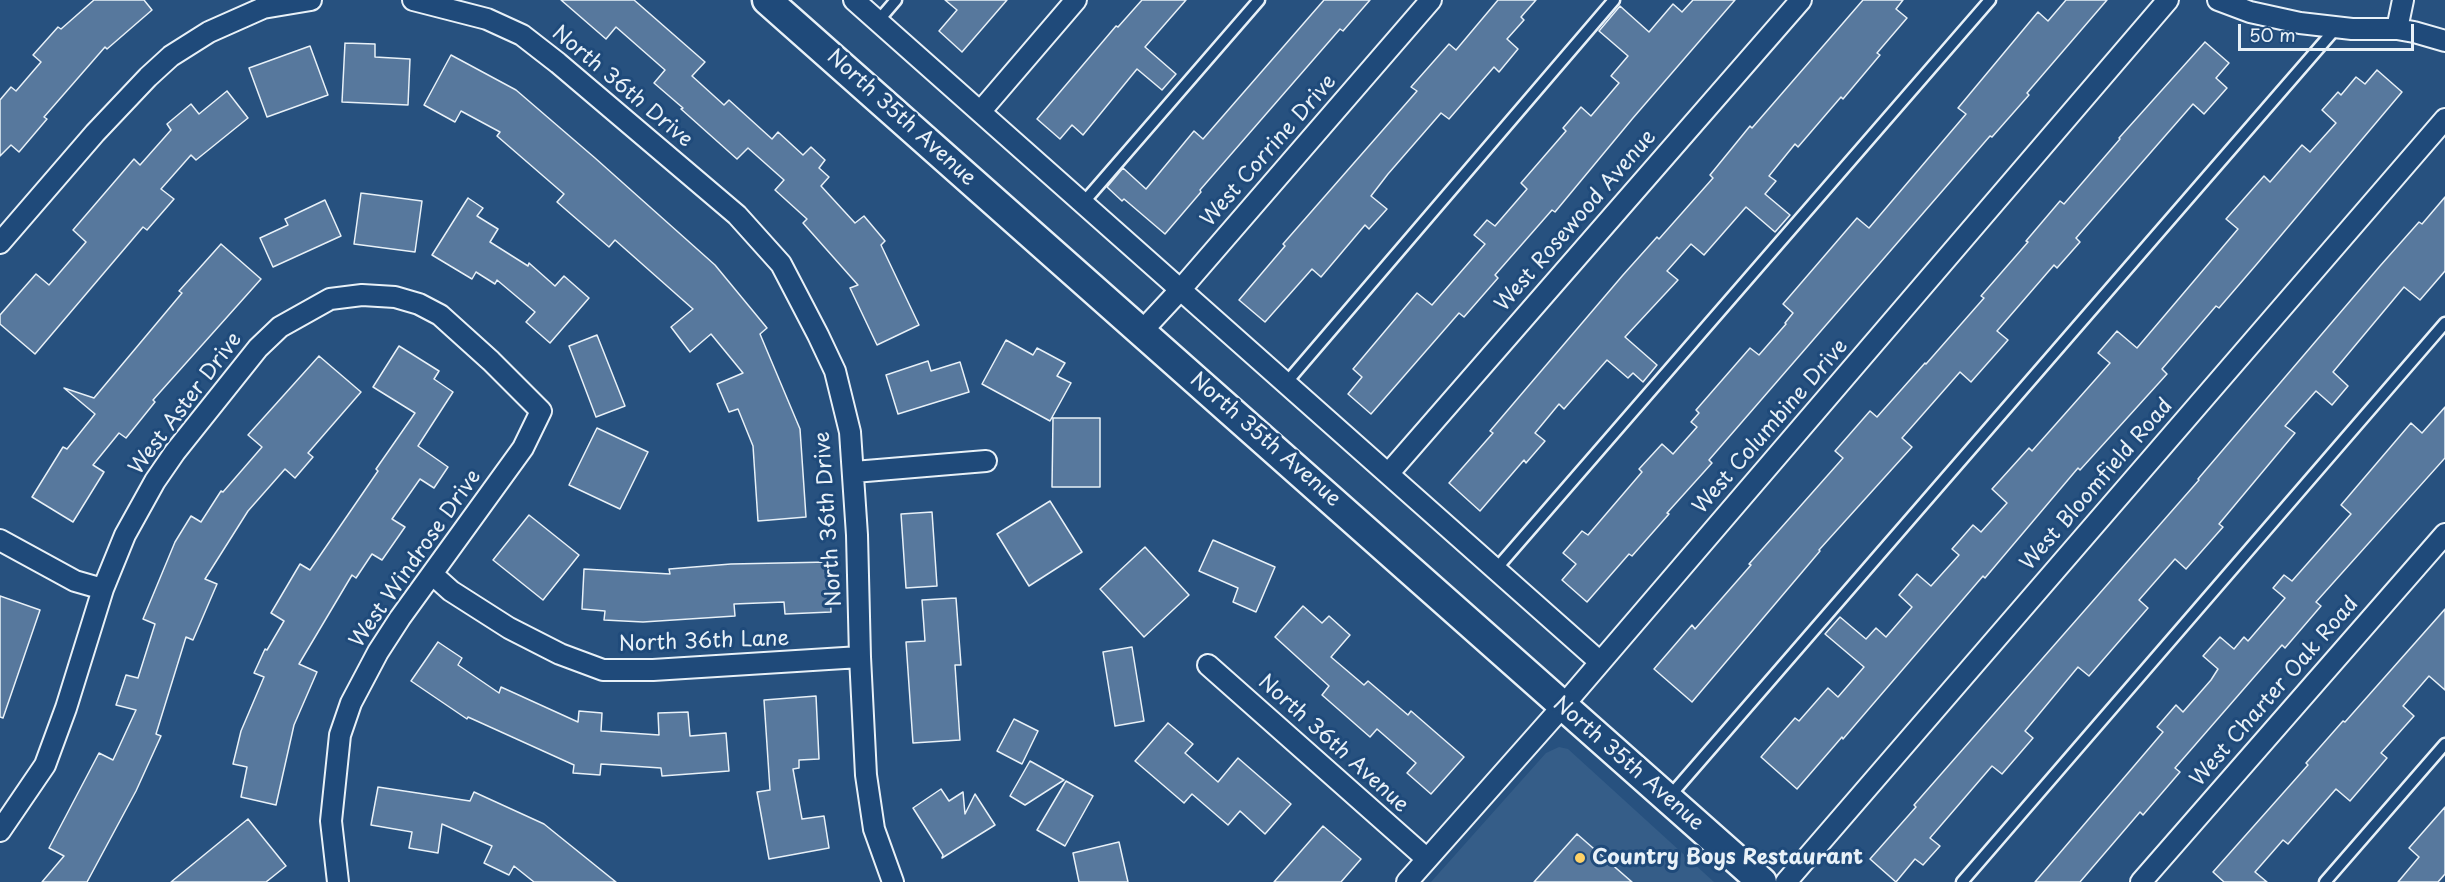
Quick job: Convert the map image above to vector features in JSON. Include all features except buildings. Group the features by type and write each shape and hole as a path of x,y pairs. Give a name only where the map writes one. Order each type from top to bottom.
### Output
{"main road":[{"name":"North 35th Avenue","path":"767,0 1762,882"}],"street":[{"path":"0,243 95,133 171,56 209,32 263,8 311,0"},
{"name":"North 36th Drive","path":"413,0 487,19 522,35 737,215 781,264 835,371 850,432 854,472 866,775 874,829 893,882"},
{"path":"854,0 1600,662"},
{"path":"980,112 1076,0"},
{"name":"West Corrine Drive","path":"1142,331 1431,0"},
{"name":"West Rosewood Avenue","path":"1388,474 1801,0"},
{"name":"West Columbine Drive","path":"1407,882 1600,662 2168,0"},
{"path":"2218,0 2250,12 2300,23 2414,32 2445,41"},
{"path":"2397,30 2403,0"},
{"name":"West Bloomfield Road","path":"1786,882 2445,119"},
{"name":"West Aster Drive","path":"0,831 45,765 66,708 103,589 125,535 155,481 175,452 258,348 280,327 330,299 362,295 395,297 419,304 440,315 466,337 541,411"},
{"name":"West Windrose Drive","path":"338,882 331,820 340,735 351,703 378,652 523,448 541,411"},
{"path":"854,472 986,461"},
{"name":"West Charter Oak Road","path":"2141,882 2445,534"},
{"path":"0,540 75,580 103,589"},
{"name":"North 36th Lane","path":"432,574 451,591 509,628 560,654 603,670 653,670 817,662 860,657"},
{"name":"North 36th Avenue","path":"1208,665 1427,859"}],"lane":[{"path":"878,21 897,0"},
{"path":"1083,203 1259,0"},
{"path":"1286,383 1614,0"},
{"path":"1496,569 1990,0"},
{"path":"1667,799 2337,27"},
{"path":"1962,882 2445,323"},
{"path":"2325,882 2445,744"}],"shaded area":[{"path":"1559,747 1568,749 1714,882 1431,882 1546,753"}],"place":[{"name":"Country Boys Restaurant","path":"1580,858"}]}
